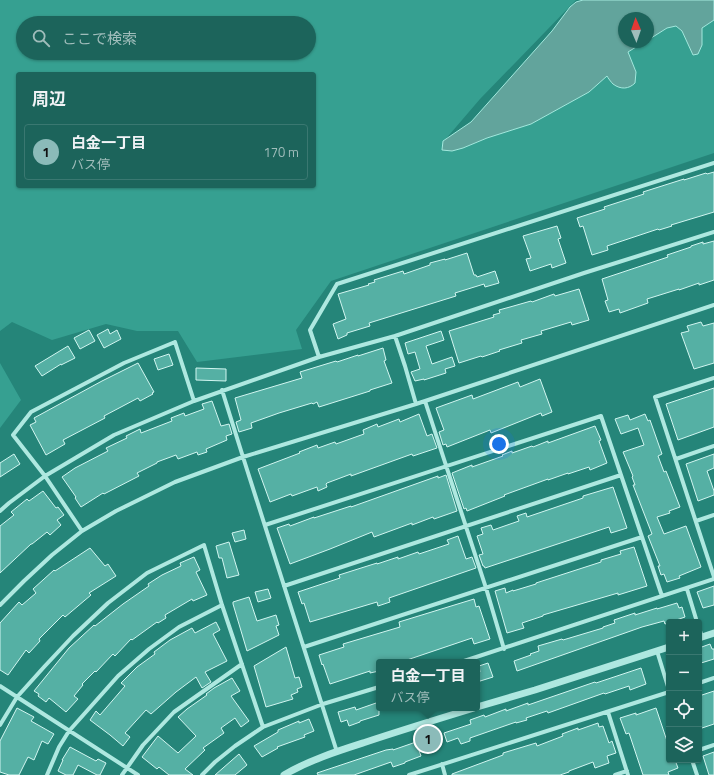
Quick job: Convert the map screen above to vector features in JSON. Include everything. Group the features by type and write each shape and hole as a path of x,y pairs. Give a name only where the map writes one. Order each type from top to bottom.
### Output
{"street":[{"path":"319,357 310,330 337,284 714,163"},
{"path":"0,511 8,503 45,476 114,435 222,390 319,357 395,336 584,273 714,232"},
{"path":"0,605 52,556 82,531 116,511 175,482 243,457 416,404 714,305"},
{"path":"395,336 416,404"},
{"path":"82,531 45,476 13,435 31,412 124,363 175,342 194,401"},
{"path":"471,659 687,589 714,578 655,398 714,378"},
{"path":"222,390 338,752"},
{"path":"425,401 486,588 504,649"},
{"path":"265,525 602,416 662,596"},
{"path":"676,459 714,446"},
{"path":"284,586 621,475"},
{"path":"696,521 714,515"},
{"path":"304,647 642,537"},
{"path":"0,725 17,697 72,636 108,603 147,573 204,545 222,605 263,726"},
{"path":"687,589 696,619"},
{"path":"47,775 58,747 69,731 118,676 149,649 179,627 222,605"},
{"path":"702,636 714,633"},
{"path":"480,706 666,648"},
{"path":"657,651 666,681"},
{"path":"122,775 143,745 174,712 242,664"},
{"path":"702,681 714,678"},
{"path":"0,686 138,775"},
{"path":"202,775 215,762 263,726 323,704 376,688"},
{"path":"409,775 666,692"},
{"path":"284,775 295,768 338,752 464,711"},
{"path":"608,712 627,773 614,775"},
{"path":"702,749 714,744"},
{"path":"693,763 697,775"},
{"path":"442,764 445,775"}],"green space":[{"path":"0,0 576,0 480,99 444,141 463,148 487,138 531,124 589,92 607,76 636,72 628,52 634,48 654,48 654,36 667,28 676,26 682,31 693,55 702,45 702,28 714,20 714,153 331,281 296,330 302,349 197,362 178,331 137,331 106,324 52,340 12,322 0,331"},
{"path":"0,363 21,400 0,428"}],"water":[{"path":"583,0 714,0 714,20 702,28 702,45 698,54 693,55 682,31 676,26 667,28 654,36 654,12 618,12 618,48 634,48 628,52 636,72 635,83 633,85 628,88 619,87 613,84 607,76 589,92 531,124 487,138 463,148 452,151 442,150 443,141 471,122 552,31 570,7 576,2"}],"building":[{"path":"714,172 714,212 607,246 608,250 592,255 583,226 580,227 577,218 605,209 604,207 644,194 643,192 684,179"},
{"path":"557,226 561,238 558,239 566,263 552,268 551,264 530,271 526,259 531,258 523,236"},
{"path":"714,241 714,280 699,285 699,283 647,299 648,303 620,313 619,309 609,312 605,301 608,300 602,279 668,257 667,255 691,246 703,242 703,244"},
{"path":"467,253 474,275 477,277 495,271 499,283 485,287 484,284 455,293 456,296 369,323 370,326 347,333 347,335 338,339 333,324 346,319 338,294 369,285 368,284 375,282 374,280 403,271 404,274 430,265 430,263"},
{"path":"579,289 589,320 572,325 571,322 541,331 542,334 521,340 522,343 482,357 481,356 459,363 449,331 494,317 493,315 500,313 499,310 531,301 532,302 554,294 555,296"},
{"path":"701,322 703,326 714,323 714,363 694,369 681,333 689,331 687,326"},
{"path":"108,329 110,334 117,330 121,339 104,348 97,335"},
{"path":"89,330 95,341 80,349 74,338"},
{"path":"441,331 444,340 426,346 432,364 452,357 455,366 445,369 446,373 424,380 415,381 411,372 420,369 415,352 408,354 405,343"},
{"path":"68,346 75,358 61,364 42,376 35,366"},
{"path":"383,348 386,360 384,361 392,383 319,407 317,402 279,413 251,423 252,428 239,432 236,422 241,420 235,398 302,378 300,372"},
{"path":"169,354 173,365 158,370 154,359"},
{"path":"138,363 154,392 152,393 153,394 140,401 138,398 104,416 105,418 63,440 65,444 46,455 30,425 36,422 34,418"},
{"path":"196,368 226,369 226,381 196,380"},
{"path":"540,379 552,412 542,416 541,413 491,433 490,430 447,447 446,444 443,445 439,432 444,430 436,408 472,395 473,399 518,382 520,387"},
{"path":"714,388 714,427 678,440 666,404"},
{"path":"212,401 221,426 229,424 232,434 226,436 227,440 206,449 207,452 198,455 197,452 178,459 176,455 157,462 137,473 139,476 104,494 103,493 81,507 62,477 75,468 108,451 106,448 127,438 126,436 140,429 141,433 172,421 171,418 184,413 185,416 204,409 202,404"},
{"path":"419,414 427,436 432,434 437,448 413,456 412,454 351,476 351,474 327,483 327,487 318,491 317,487 292,496 291,494 270,502 258,469 317,445 318,448 335,442 336,444 364,434 363,430 377,424 378,427 399,419 400,422"},
{"path":"645,414 648,421 650,420 662,454 658,456 664,472 666,471 680,507 669,511 670,513 657,517 664,534 686,526 701,567 679,576 680,578 667,582 664,574 661,575 658,566 660,566 648,536 652,534 633,485 635,485 633,476 623,452 644,445 638,428 621,434 615,419 628,415 630,420"},
{"path":"595,426 601,440 599,441 607,463 590,470 589,467 548,479 504,495 505,496 467,511 466,508 464,509 452,473 472,465 472,467 503,456 502,455 512,451 512,453 548,441 548,443"},
{"path":"14,454 20,464 0,477 0,463"},
{"path":"714,454 714,468 707,471 714,495 698,501 686,464"},
{"path":"446,475 457,511 434,519 433,517 412,525 412,523 374,537 372,532 290,564 277,528 289,524 290,526 314,517 351,507 438,476 438,478"},
{"path":"613,487 627,528 611,533 609,527 485,568 483,566 479,555 483,554 477,536 483,534 481,528 491,525 493,530 519,521 517,516 526,513 527,517 583,498 583,496"},
{"path":"43,491 56,508 58,507 64,515 57,520 61,525 50,535 47,532 31,544 0,573 0,526 14,515 11,512 27,499 29,501"},
{"path":"244,530 246,539 235,542 232,533"},
{"path":"458,536 466,559 472,557 476,568 389,598 390,602 378,606 377,602 310,622 304,603 302,604 298,592 340,578 339,575 398,557 398,559 418,552 419,554 449,544 447,540"},
{"path":"229,542 239,575 227,578 222,558 219,558 216,546"},
{"path":"634,547 647,586 543,615 522,623 524,628 507,633 495,591 505,588 506,593 536,584 601,562 601,560 621,554 620,551"},
{"path":"90,548 105,566 108,564 116,576 89,593 91,595 65,617 63,615 39,639 40,641 29,653 26,650 8,675 0,670 0,623 19,602 22,605 36,593 33,589 54,570 55,571"},
{"path":"194,557 200,570 196,572 207,595 193,601 192,599 165,615 166,618 158,623 157,622 132,640 131,639 115,656 113,654 82,684 83,685 74,696 78,699 66,712 49,698 46,702 38,696 39,694 34,691 69,648 94,625 95,626 149,586 148,584 181,566 180,563"},
{"path":"714,586 714,605 703,608 697,592"},
{"path":"268,589 271,598 258,602 255,592"},
{"path":"249,597 257,621 276,615 279,625 276,626 279,635 247,651 233,602"},
{"path":"474,599 476,607 479,606 490,639 474,644 472,638 410,659 376,659 376,672 370,673 370,671 330,684 319,655 344,647 343,644 400,627 399,622"},
{"path":"677,603 679,608 682,607 685,617 679,619 666,619 665,624 664,621 642,627 517,671 514,661 539,651 538,646 603,628 615,623 614,620 635,613 635,615"},
{"path":"216,622 220,630 213,634 227,661 205,672 211,682 202,688 196,677 151,714 146,710 125,733 130,737 123,746 90,720 96,711 100,715 125,686 121,683 137,667 155,654 154,652 170,640 192,628 195,633"},
{"path":"710,644 712,649 714,649 714,659 702,663 702,647"},
{"path":"286,647 295,678 299,677 302,687 297,689 298,692 291,695 293,699 266,707 254,666"},
{"path":"488,663 493,677 480,681 480,666"},
{"path":"641,668 646,684 630,690 629,686 605,694 604,693 548,713 547,711 526,718 527,720 516,722 470,738 470,741 461,744 458,738 447,742 444,733 471,724 470,720 484,715 485,717 506,709 506,711 528,703 528,705"},
{"path":"232,678 240,691 231,696 249,721 241,727 235,718 221,728 224,733 203,748 205,750 185,769 193,775 169,775 159,767 157,769 142,757 158,736 178,753 196,736 178,717 214,688"},
{"path":"714,691 714,724 702,728 702,727 702,695"},
{"path":"376,703 376,711 379,711 379,715 349,726 347,720 341,722 338,712 355,707 356,710"},
{"path":"17,708 34,717 31,721 54,734 48,744 42,741 34,760 28,757 19,775 9,775 0,772 0,741"},
{"path":"656,708 666,738 666,763 676,763 678,768 668,772 669,775 643,775 629,733 626,734 620,718 636,713 636,715"},
{"path":"309,719 314,731 304,735 305,737 277,747 278,748 262,757 254,746 278,732 278,730 299,721 299,723"},
{"path":"598,723 599,727 603,726 609,743 612,741 616,753 607,756 609,763 595,768 593,762 560,775 452,775 503,755 503,753 536,743 537,746 563,736 562,734"},
{"path":"416,742 421,756 393,767 391,762 354,775 318,775 317,773 386,750 393,750"},
{"path":"70,747 96,761 98,759 106,763 100,775 97,775 78,765 73,775 66,775 58,771 62,760"},
{"path":"714,752 714,775 709,775 703,756"},
{"path":"239,754 247,765 235,775 215,775"}],"place":[{"name":"白金一丁目","path":"428,739"}]}
